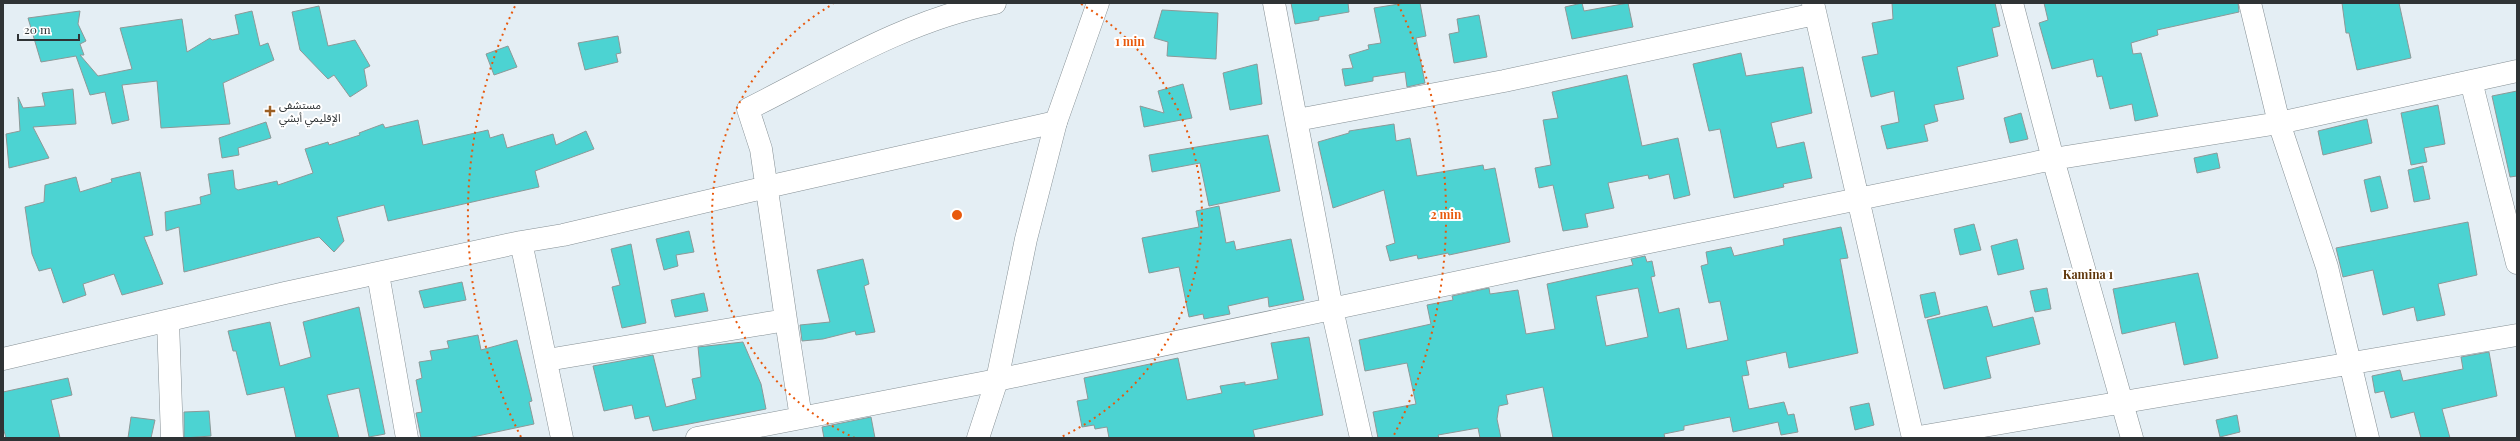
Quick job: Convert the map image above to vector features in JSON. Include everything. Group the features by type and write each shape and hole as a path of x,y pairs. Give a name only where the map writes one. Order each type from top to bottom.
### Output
{"street":[{"path":"978,438 997,380 1026,239 1056,122 1098,3"},
{"path":"1274,3 1332,309 1361,438"},
{"path":"2012,3 2053,159 2132,438"},
{"path":"2250,3 2279,123 2327,267 2368,438"},
{"path":"801,418 761,149 748,109 900,32 983,4"},
{"path":"1297,120 1504,81 1814,8 1860,200 1913,438 2123,404 2350,363 2517,335"},
{"path":"697,438 997,380 1567,258 1860,200 2053,159 2279,123 2517,71"},
{"path":"2471,81 2517,263"},
{"path":"3,359 521,242 563,235 767,187 1056,122"},
{"path":"521,242 562,438"},
{"path":"378,274 407,438"},
{"path":"546,360 786,320"},
{"path":"168,321 172,438"}],"building":[{"path":"1291,3 1348,3 1349,12 1319,17 1319,20 1295,24"},
{"path":"1405,3 1420,3 1426,36 1416,38 1425,83 1407,87 1405,72 1373,77 1373,81 1345,86 1342,69 1353,68 1349,55 1369,49 1368,45 1381,43 1374,8"},
{"path":"1582,3 1584,11 1628,3 1633,27 1572,39 1565,7"},
{"path":"1892,3 1995,3 2000,26 1992,28 1998,56 1957,67 1964,99 1934,105 1938,121 1924,125 1928,141 1887,149 1881,126 1899,122 1894,91 1871,97 1862,57 1878,54 1872,23 1893,19"},
{"path":"2044,3 2238,3 2239,12 2157,30 2158,35 2131,43 2133,54 2141,53 2158,116 2135,121 2132,104 2110,109 2102,76 2097,77 2093,59 2052,69 2039,23 2048,20"},
{"path":"2342,3 2399,3 2411,58 2357,70 2349,33 2346,33"},
{"path":"319,6 328,46 355,40 370,66 364,69 367,86 350,97 334,75 328,79 300,50 292,12"},
{"path":"1162,10 1218,13 1216,59 1167,56 1168,42 1154,38"},
{"path":"80,11 78,24 86,41 80,44 84,55 80,55 98,76 132,69 120,28 182,19 187,52 210,38 212,40 239,34 235,15 252,11 260,46 268,43 274,60 223,83 230,124 161,128 157,81 122,85 129,120 112,124 105,92 90,95 76,56 41,62 28,18"},
{"path":"1479,15 1487,57 1454,63 1449,34 1459,32 1457,19"},
{"path":"618,36 621,53 616,54 618,62 585,70 578,43"},
{"path":"508,46 517,67 494,75 486,54"},
{"path":"1741,53 1746,76 1803,67 1812,113 1771,123 1777,148 1804,142 1812,178 1783,184 1784,187 1734,198 1720,129 1709,131 1693,64"},
{"path":"1257,64 1262,104 1230,110 1223,73"},
{"path":"1627,75 1642,146 1678,138 1690,195 1674,199 1669,174 1649,179 1648,175 1608,183 1614,208 1585,214 1588,227 1563,231 1553,185 1539,188 1535,168 1551,165 1543,120 1558,118 1552,92"},
{"path":"1183,84 1192,118 1144,127 1140,106 1164,113 1158,91"},
{"path":"73,89 76,124 33,127 49,158 9,168 6,134 20,131 18,97 23,108 45,106 42,93"},
{"path":"2517,91 2517,176 2510,177 2492,96"},
{"path":"2438,105 2445,144 2424,148 2427,162 2411,165 2401,113"},
{"path":"2021,113 2028,139 2010,143 2004,118"},
{"path":"2367,119 2372,143 2323,155 2318,131"},
{"path":"418,120 423,145 488,130 490,138 503,134 507,148 553,134 556,145 586,131 594,149 535,171 539,187 388,221 384,205 337,217 344,241 334,252 319,237 184,272 179,227 166,231 165,212 201,204 200,197 211,194 208,174 233,170 235,188 238,190 277,181 278,185 313,173 305,149 328,142 329,145 360,135 359,133 383,124 385,128"},
{"path":"266,122 271,138 238,148 239,155 222,158 219,138"},
{"path":"1394,124 1396,141 1410,138 1417,176 1483,165 1484,170 1495,168 1510,242 1449,255 1448,253 1418,259 1417,255 1390,261 1386,246 1395,243 1384,190 1333,208 1318,142 1349,133 1349,131"},
{"path":"1268,135 1280,191 1209,206 1200,163 1152,172 1149,155"},
{"path":"2217,153 2220,168 2197,173 2194,158"},
{"path":"2423,166 2430,199 2414,202 2408,170"},
{"path":"140,172 153,235 144,237 163,284 122,295 114,274 83,284 86,295 63,303 51,268 39,271 32,254 25,207 44,202 45,185 76,177 80,192 112,182 111,179"},
{"path":"2380,176 2388,208 2371,212 2364,180"},
{"path":"1219,206 1226,243 1234,241 1236,250 1291,239 1304,300 1269,307 1268,297 1228,306 1230,314 1204,319 1203,314 1189,317 1179,267 1149,273 1142,238 1199,227 1196,211"},
{"path":"2468,222 2477,275 2438,284 2445,315 2417,321 2414,307 2383,315 2373,270 2343,277 2336,248"},
{"path":"1974,224 1981,250 1960,255 1954,229"},
{"path":"1841,227 1848,258 1840,259 1858,353 1789,368 1786,352 1746,361 1749,375 1742,376 1749,409 1784,402 1788,415 1794,414 1798,432 1781,435 1778,422 1733,432 1730,417 1684,426 1684,430 1664,434 1665,438 1553,438 1543,387 1506,395 1508,404 1499,406 1497,419 1501,438 1480,438 1478,428 1438,435 1439,438 1378,438 1373,412 1416,404 1407,363 1365,371 1359,340 1431,324 1427,305 1453,300 1452,296 1489,288 1490,294 1518,290 1526,334 1555,329 1547,284 1633,265 1631,259 1645,256 1647,262 1652,261 1655,276 1651,277 1659,313 1679,308 1687,349 1728,340 1720,301 1709,303 1701,266 1708,264 1706,252 1731,247 1734,256 1784,245 1783,239","holes":["1638,288 1648,337 1606,346 1596,296"]},
{"path":"689,231 694,252 676,255 678,266 664,270 656,239"},
{"path":"2017,239 2024,269 1998,275 1991,246"},
{"path":"631,244 646,323 622,328 612,287 620,285 611,249"},
{"path":"863,259 869,284 864,286 875,332 856,335 855,331 823,339 802,341 800,325 830,322 817,270"},
{"path":"2198,273 2218,358 2184,365 2175,322 2122,334 2113,289"},
{"path":"462,282 466,300 424,308 419,291"},
{"path":"2047,288 2051,309 2035,312 2030,291"},
{"path":"1935,292 1940,314 1925,318 1920,295"},
{"path":"704,293 708,311 675,317 671,300"},
{"path":"1987,306 1993,327 2033,317 2040,344 1986,357 1991,378 1944,389 1927,320"},
{"path":"359,307 385,434 369,437 359,388 327,395 339,438 296,438 284,387 247,395 236,351 233,351 228,331 270,322 280,366 311,357 303,322"},
{"path":"478,335 481,350 517,340 532,401 529,402 534,424 468,438 421,438 416,413 422,412 416,380 422,378 419,362 432,360 430,351 449,348 447,341"},
{"path":"1309,337 1323,415 1253,430 1255,438 1109,438 1107,427 1095,429 1094,425 1082,427 1077,401 1088,399 1084,378 1178,358 1187,400 1222,393 1220,386 1245,382 1245,385 1278,379 1271,343"},
{"path":"743,342 761,384 766,409 653,431 649,416 635,419 632,405 604,411 593,366 653,355 666,407 696,399 692,379 701,377 698,347"},
{"path":"2489,352 2497,396 2442,409 2450,438 2421,438 2414,412 2391,418 2384,391 2375,393 2372,376 2400,370 2403,381 2463,369 2461,357"},
{"path":"68,378 72,395 51,400 60,438 6,438 3,427 3,392"},
{"path":"1869,403 1874,425 1855,430 1850,407"},
{"path":"209,411 211,436 184,438 184,412"},
{"path":"2237,415 2240,432 2220,437 2216,420"},
{"path":"131,417 155,420 151,438 128,438"},
{"path":"871,417 875,438 824,438 822,427"}],"place":[{"name":"مستشفى الإقليمي أبشي","path":"270,111"}],"district":[{"name":"Kamina 1","path":"2088,275"}]}
